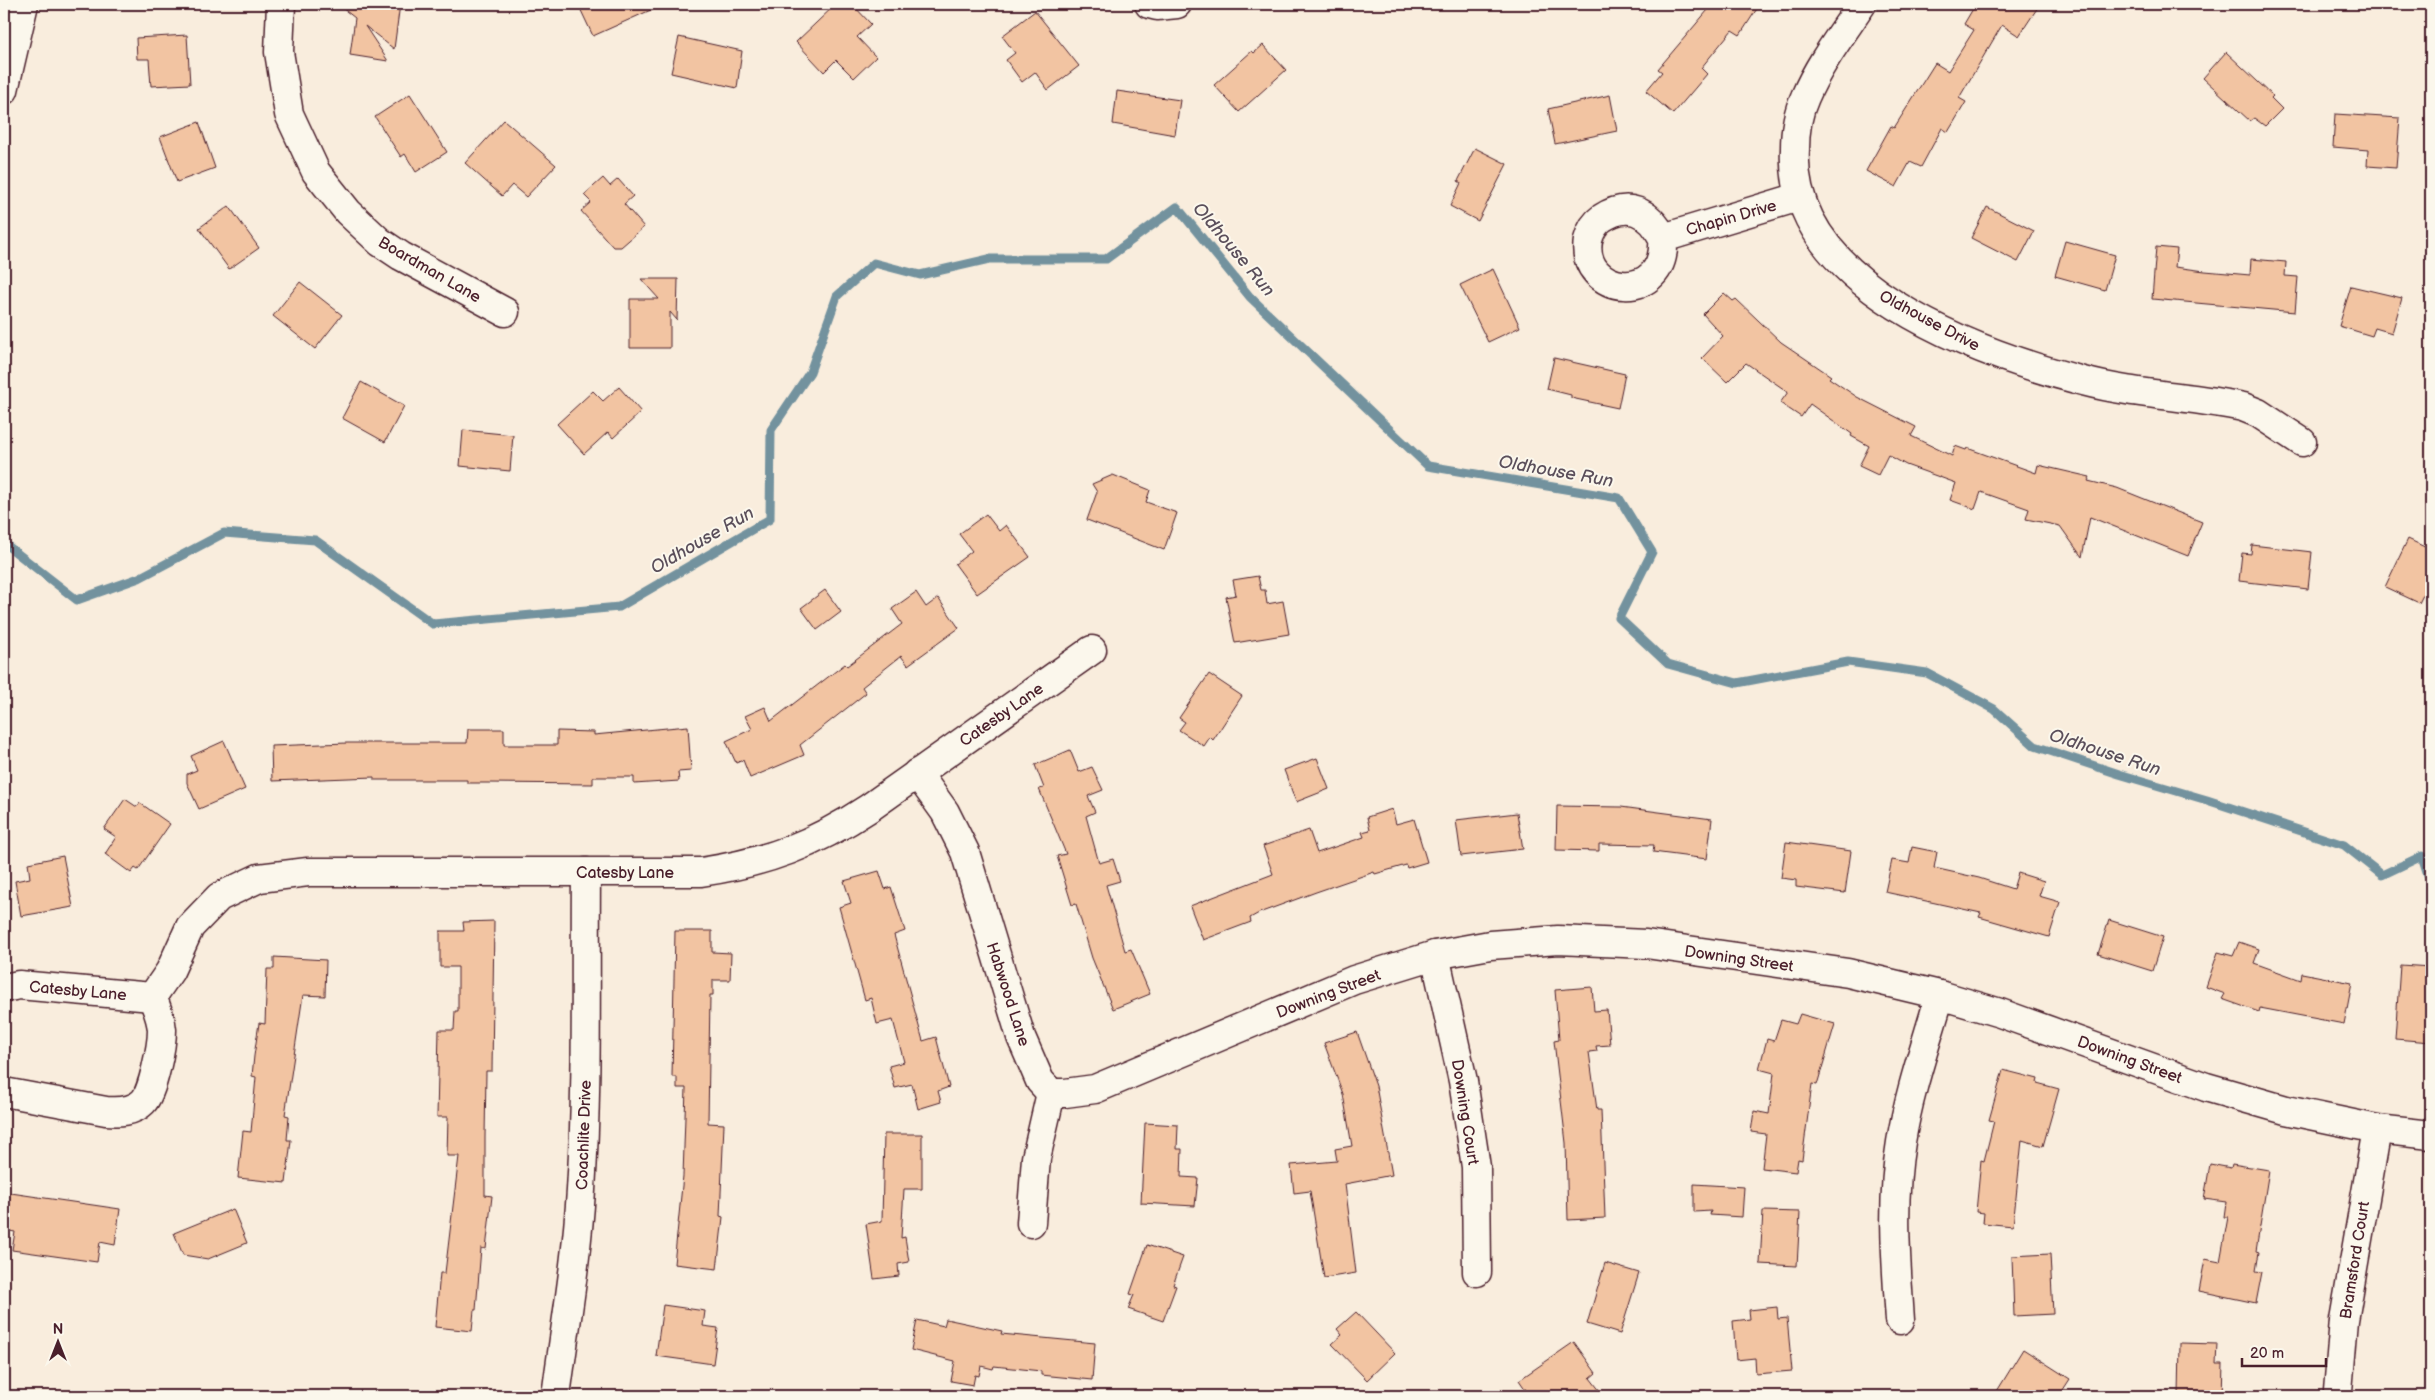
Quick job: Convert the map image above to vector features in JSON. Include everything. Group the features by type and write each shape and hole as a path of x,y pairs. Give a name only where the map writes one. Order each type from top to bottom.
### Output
{"street":[{"path":"4,90 24,4"},
{"name":"Boardman Lane","path":"281,4 279,52 289,114 316,172 348,212 380,242 505,312"},
{"path":"1149,4 1157,6 1176,4"},
{"name":"Oldhouse Drive","path":"1862,4 1825,60 1804,98 1795,135 1794,162 1799,198 1811,225 1837,260 1865,285 1908,312 1956,337 2022,364 2084,382 2243,407 2258,413 2302,442"},
{"name":"Chapin Drive","path":"1663,238 1799,198"},
{"name":"Catesby Lane","path":"4,988 20,984 152,996 170,971 190,927 219,897 259,878 308,872 701,872 743,866 781,854 841,827 1092,650"},
{"name":"Habwood Lane","path":"918,773 945,812 965,852 1021,1037 1040,1081 1051,1092"},
{"name":"Coachlite Drive","path":"556,1396 573,1273 581,1190 585,1093 586,872"},
{"name":"Downing Street","path":"1051,1092 1065,1093 1096,1089 1354,980 1435,955 1490,945 1558,940 1646,944 1848,974 1940,995 2000,1013 2206,1086 2286,1110 2377,1129 2431,1135"},
{"name":"Downing Court","path":"1435,955 1463,1081 1476,1167 1478,1272"},
{"path":"1900,1320 1895,1238 1901,1144 1908,1107 1940,995"},
{"path":"4,1092 106,1111 121,1112 133,1109 143,1102 151,1090 162,1033 158,1010 152,996"},
{"path":"1031,1223 1036,1158 1051,1092"},
{"name":"Bramsford Court","path":"2338,1392 2344,1320 2377,1129"}],"building":[{"path":"337,4 400,4 394,49 365,26 388,61 350,55 355,18"},
{"path":"578,4 664,4 593,36"},
{"path":"836,4 852,4 871,24 857,37 876,57 854,78 836,60 824,72 796,42"},
{"path":"1713,4 1760,4 1740,35 1732,30 1701,68 1707,74 1673,114 1646,91 1662,72 1658,69"},
{"path":"1969,4 2040,4 2019,36 2002,25 1959,98 1966,102 1948,132 1942,128 1921,167 1910,162 1896,187 1866,171 1891,126 1894,128 1935,63 1948,71 1974,30 1964,24 1974,7"},
{"path":"1035,11 1079,66 1048,90 1035,72 1022,82 1006,60 1015,53 1002,36"},
{"path":"187,35 190,84 151,86 149,59 137,59 136,38"},
{"path":"679,37 742,51 737,88 671,73"},
{"path":"1263,45 1286,70 1239,112 1214,85 1252,51 1254,53"},
{"path":"2226,52 2273,96 2271,98 2282,109 2265,126 2254,118 2250,121 2203,78"},
{"path":"1117,91 1180,100 1175,135 1113,124"},
{"path":"410,94 447,152 416,172 405,154 401,157 375,117"},
{"path":"1610,95 1617,131 1555,144 1548,109"},
{"path":"2335,114 2400,118 2396,168 2367,166 2368,150 2333,147"},
{"path":"504,120 556,165 526,197 512,185 502,196 465,163"},
{"path":"199,122 215,168 177,182 160,137"},
{"path":"1475,148 1507,164 1478,221 1450,206 1461,183 1458,181"},
{"path":"603,178 610,186 618,179 633,196 624,204 644,227 621,247 613,247 581,211 591,202 584,195"},
{"path":"229,206 259,248 229,269 199,228"},
{"path":"1987,207 2034,231 2018,262 1971,238"},
{"path":"2065,241 2115,255 2105,290 2055,276"},
{"path":"2156,247 2177,249 2175,267 2205,271 2250,275 2251,259 2286,262 2285,276 2298,277 2295,312 2152,299"},
{"path":"1493,269 1520,327 1488,342 1460,285"},
{"path":"641,279 678,279 677,320 670,312 670,348 630,348 630,299 659,299"},
{"path":"300,282 342,315 315,349 273,316"},
{"path":"2351,286 2402,298 2392,333 2375,328 2372,336 2339,326"},
{"path":"1724,293 1733,301 1736,299 1781,342 1831,376 1829,378 1857,397 1916,427 1911,436 1952,456 1955,446 1966,450 1967,448 2036,473 2038,465 2090,477 2088,481 2117,488 2202,522 2188,556 2090,517 2082,557 2060,526 2026,519 2029,509 1981,492 1975,509 1950,500 1956,483 1906,465 1888,455 1878,475 1859,466 1869,446 1851,436 1852,434 1810,404 1801,417 1780,403 1788,392 1746,363 1727,382 1702,358 1723,336 1703,314"},
{"path":"1554,358 1625,374 1618,408 1571,398 1571,395 1547,389"},
{"path":"361,382 404,406 385,442 342,418"},
{"path":"619,387 641,412 613,438 608,432 584,454 557,424 593,391 603,401"},
{"path":"463,430 513,435 510,471 460,466"},
{"path":"1113,475 1150,490 1146,502 1177,513 1164,550 1087,520 1097,492 1092,484"},
{"path":"986,514 999,531 1006,525 1030,557 977,594 955,564 972,551 959,534"},
{"path":"2408,539 2431,550 2431,579 2419,603 2385,587"},
{"path":"2252,545 2312,552 2308,589 2239,581 2242,553 2251,554"},
{"path":"1258,576 1261,590 1265,590 1267,604 1283,601 1289,634 1235,643 1226,597 1236,595 1233,580"},
{"path":"825,590 841,612 817,630 801,608"},
{"path":"916,592 926,607 938,598 959,628 908,665 901,656 862,687 866,693 800,745 804,755 750,778 743,760 736,763 726,741 752,729 745,716 765,707 771,721 845,664 847,666 902,624 892,609"},
{"path":"1209,674 1242,696 1213,740 1210,737 1204,746 1179,730 1185,722 1179,718"},
{"path":"688,726 691,771 678,772 679,781 634,784 634,777 593,777 593,784 467,783 467,780 374,780 374,777 272,781 271,746 347,743 467,743 468,729 504,729 504,745 557,745 557,731 594,732 594,735"},
{"path":"224,741 245,789 199,809 187,783 187,774 197,770 191,756"},
{"path":"1070,750 1079,772 1092,767 1103,790 1088,796 1095,812 1086,816 1099,863 1113,859 1120,881 1106,885 1125,951 1131,949 1150,994 1113,1009 1092,958 1076,904 1072,905 1057,856 1066,854 1039,789 1044,788 1035,765"},
{"path":"1317,758 1329,789 1296,802 1284,770"},
{"path":"125,799 137,807 140,803 170,824 138,870 135,868 131,873 105,854 116,837 104,829"},
{"path":"1557,806 1621,807 1712,819 1707,859 1653,852 1654,845 1599,844 1599,851 1556,850"},
{"path":"1392,809 1396,824 1414,819 1427,862 1407,868 1406,865 1375,874 1374,872 1316,892 1259,913 1250,918 1251,922 1203,940 1190,906 1273,874 1263,846 1309,830 1317,853 1364,837 1362,832 1370,830 1367,817"},
{"path":"1517,813 1523,849 1461,856 1456,820"},
{"path":"1786,842 1851,851 1845,893 1796,887 1796,880 1781,878"},
{"path":"1912,847 1937,852 1934,868 1979,878 2013,889 2018,873 2044,881 2039,896 2060,902 2049,937 1979,917 1981,913 1885,892 1892,860 1909,863"},
{"path":"63,856 73,907 21,916 15,881 30,878 28,863"},
{"path":"879,871 885,889 891,887 905,931 894,935 923,1041 936,1037 949,1087 938,1091 941,1102 918,1109 912,1084 895,1088 889,1066 904,1062 893,1020 877,1024 871,998 865,1000 839,907 851,903 844,881"},
{"path":"2109,920 2163,937 2152,971 2098,954"},
{"path":"494,921 492,1071 486,1071 485,1137 485,1195 492,1196 486,1249 481,1248 476,1310 474,1310 472,1331 435,1327 440,1273 445,1273 459,1156 447,1156 448,1117 437,1117 439,1030 454,1030 455,1011 458,1011 458,967 440,967 440,931 464,931 463,922"},
{"path":"675,931 712,931 712,952 731,953 730,980 713,980 713,995 710,995 708,1123 724,1124 720,1216 723,1217 717,1269 674,1264 683,1176 686,1088 677,1088 677,1077 672,1077"},
{"path":"2239,942 2259,949 2254,963 2301,980 2302,973 2352,983 2344,1024 2260,1008 2259,1012 2222,999 2225,994 2206,987 2218,952 2233,956"},
{"path":"274,957 326,960 325,996 303,995 285,1115 289,1116 287,1140 291,1140 286,1183 238,1178 243,1131 251,1132 256,1077 252,1076 254,1056 259,1023 265,1024 267,969 274,969"},
{"path":"2400,965 2431,967 2427,1007 2431,1007 2431,1042 2395,1039"},
{"path":"1592,987 1594,1011 1607,1010 1610,1045 1596,1046 1597,1051 1589,1052 1597,1110 1601,1110 1605,1218 1568,1220 1566,1143 1554,1041 1559,1040 1555,990"},
{"path":"1800,1014 1835,1024 1817,1085 1812,1084 1802,1160 1798,1159 1796,1172 1762,1168 1766,1134 1751,1132 1754,1111 1769,1114 1774,1073 1759,1069 1767,1039 1774,1041 1781,1020 1796,1024"},
{"path":"1357,1032 1376,1086 1392,1175 1345,1184 1356,1273 1324,1278 1310,1191 1294,1193 1291,1165 1337,1161 1335,1149 1352,1146 1343,1094 1324,1043"},
{"path":"2003,1070 2038,1079 2037,1083 2059,1089 2043,1146 2022,1140 2013,1226 1983,1223 1984,1213 1976,1212 1981,1160 1984,1161 1994,1121 1989,1120"},
{"path":"1145,1123 1178,1125 1177,1149 1182,1149 1181,1177 1198,1178 1195,1206 1141,1203"},
{"path":"884,1134 922,1134 922,1189 904,1189 901,1238 905,1237 909,1262 898,1264 899,1276 874,1279 866,1224 882,1221"},
{"path":"2210,1164 2231,1168 2232,1164 2269,1170 2256,1251 2259,1252 2256,1271 2262,1272 2256,1303 2199,1291 2205,1259 2220,1262 2228,1217 2224,1217 2226,1202 2204,1199"},
{"path":"1694,1184 1744,1187 1742,1217 1710,1215 1711,1211 1694,1212"},
{"path":"4,1192 120,1209 115,1245 100,1242 97,1262 12,1250 15,1232 4,1230"},
{"path":"233,1209 247,1243 208,1259 183,1255 174,1233"},
{"path":"1763,1211 1800,1212 1797,1266 1760,1264"},
{"path":"1147,1245 1183,1257 1173,1285 1176,1286 1163,1321 1128,1309 1134,1295 1130,1294"},
{"path":"2050,1254 2053,1314 2014,1316 2012,1256"},
{"path":"1605,1263 1639,1273 1620,1334 1587,1324"},
{"path":"663,1305 705,1311 703,1326 718,1328 713,1364 656,1356"},
{"path":"1777,1307 1778,1319 1787,1318 1792,1371 1756,1374 1755,1358 1736,1360 1733,1321 1750,1319 1749,1310"},
{"path":"1356,1312 1395,1353 1367,1380 1332,1344 1342,1335 1337,1329"},
{"path":"946,1319 1002,1331 1001,1334 1095,1343 1092,1380 1041,1375 1041,1371 994,1366 993,1369 981,1366 979,1376 975,1375 973,1385 951,1381 955,1361 911,1350 917,1320 944,1326"},
{"path":"1574,1342 1596,1373 1590,1378 1604,1396 1530,1396 1519,1380"},
{"path":"2180,1343 2217,1344 2216,1364 2223,1364 2222,1396 2179,1396"},
{"path":"2023,1349 2070,1379 2059,1396 1994,1396"}],"waterway":[{"name":"Oldhouse Run","path":"4,543 77,600 139,578 224,533 315,540 433,624 619,607 770,519 771,430 810,372 837,296 874,263 920,275 989,259 1106,259 1177,207 1250,297 1428,466 1619,498 1652,552 1619,618 1668,664 1737,683 1848,662 1927,673 1994,709 2035,746 2344,845 2382,875 2422,856 2431,884"}]}
